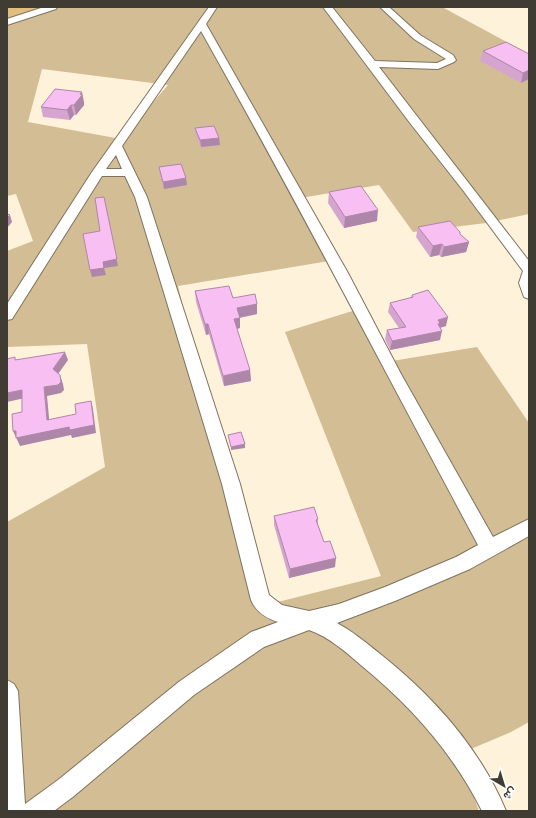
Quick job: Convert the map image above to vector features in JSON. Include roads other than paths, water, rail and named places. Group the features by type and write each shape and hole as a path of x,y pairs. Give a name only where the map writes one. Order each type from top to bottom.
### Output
{"street":[{"path":"7,22 53,7"},
{"path":"7,315 98,172 202,25 213,7"},
{"path":"326,7 466,186 528,280"},
{"path":"372,64 438,66 451,60 450,57 417,37 384,7"},
{"path":"202,25 341,273 394,375 489,548"},
{"path":"117,146 146,212 183,336 232,484 261,600 269,609 282,615 308,621 338,634 378,665 411,694 466,760 494,811"},
{"path":"98,172 130,173"},
{"path":"34,811 66,788 187,688 258,639 388,595 463,563 529,527"},
{"path":"7,691 14,811"}]}
